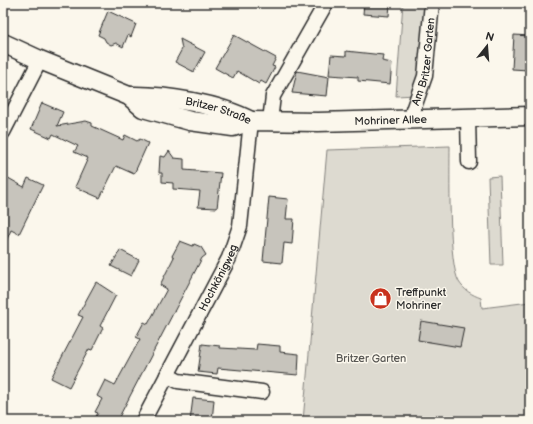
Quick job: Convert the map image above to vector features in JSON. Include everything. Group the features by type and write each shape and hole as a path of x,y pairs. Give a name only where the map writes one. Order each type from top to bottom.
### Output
{"main road":[{"name":"Britzer Straße","path":"3,43 40,60 129,96 143,108 190,122 233,127 251,121"},
{"name":"Mohriner Allee","path":"251,121 318,122 530,116"}],"street":[{"path":"270,121 273,96 326,3"},
{"name":"Am Britzer Garten","path":"413,120 413,110 425,76 432,3"},
{"path":"3,132 40,60"},
{"path":"468,118 469,162"},
{"name":"Hochkönigweg","path":"143,421 235,242 240,226 251,121"},
{"path":"167,375 178,381 262,392"}],"green space":[{"path":"403,3 425,3 417,95 396,96"},
{"name":"Britzer Garten","path":"450,146 451,238 455,272 459,282 468,292 481,298 482,308 530,302 530,421 303,421 327,150"},
{"path":"500,176 503,265 491,265 488,177"}],"building":[{"path":"364,3 390,3 389,16 363,14"},
{"path":"108,11 136,24 131,37 128,35 123,47 116,43 111,45 106,42 104,38 98,35"},
{"path":"234,35 276,58 272,66 275,67 266,84 261,81 259,84 237,71 233,78 215,68"},
{"path":"514,35 530,36 528,70 512,69"},
{"path":"180,39 205,52 194,72 175,62 182,49"},
{"path":"346,51 383,55 382,61 392,63 390,84 358,81 358,77 329,75 331,55 346,56"},
{"path":"297,71 329,77 327,96 292,93"},
{"path":"42,103 63,112 57,126 86,121 92,123 92,126 123,140 125,135 137,141 140,139 148,143 134,174 116,166 100,198 75,187 88,158 74,152 78,146 53,134 51,138 31,129"},
{"path":"169,151 174,158 184,159 184,170 221,173 217,208 198,207 200,191 173,189 173,183 162,182 162,173 159,173 160,156 165,157"},
{"path":"3,175 24,187 28,178 43,185 19,234 11,230 3,248"},
{"path":"269,197 288,199 286,219 294,219 292,244 284,243 282,263 263,261"},
{"path":"180,241 193,246 194,244 201,247 206,255 202,258 117,421 93,421 98,413 95,412 102,399 97,396 105,380 115,385 140,339 136,337 144,322 148,324 167,289 160,285"},
{"path":"120,250 139,260 131,276 111,266"},
{"path":"96,282 116,295 100,326 103,328 92,350 89,349 69,387 51,378 83,317 78,315"},
{"path":"421,321 464,328 460,347 418,340"},
{"path":"202,344 220,346 220,348 256,350 257,344 280,346 280,352 299,354 298,375 218,368 217,374 198,372"},
{"path":"193,398 214,400 212,421 190,421"}],"place":[{"name":"Treffpunkt Mohriner","path":"381,298"}]}
